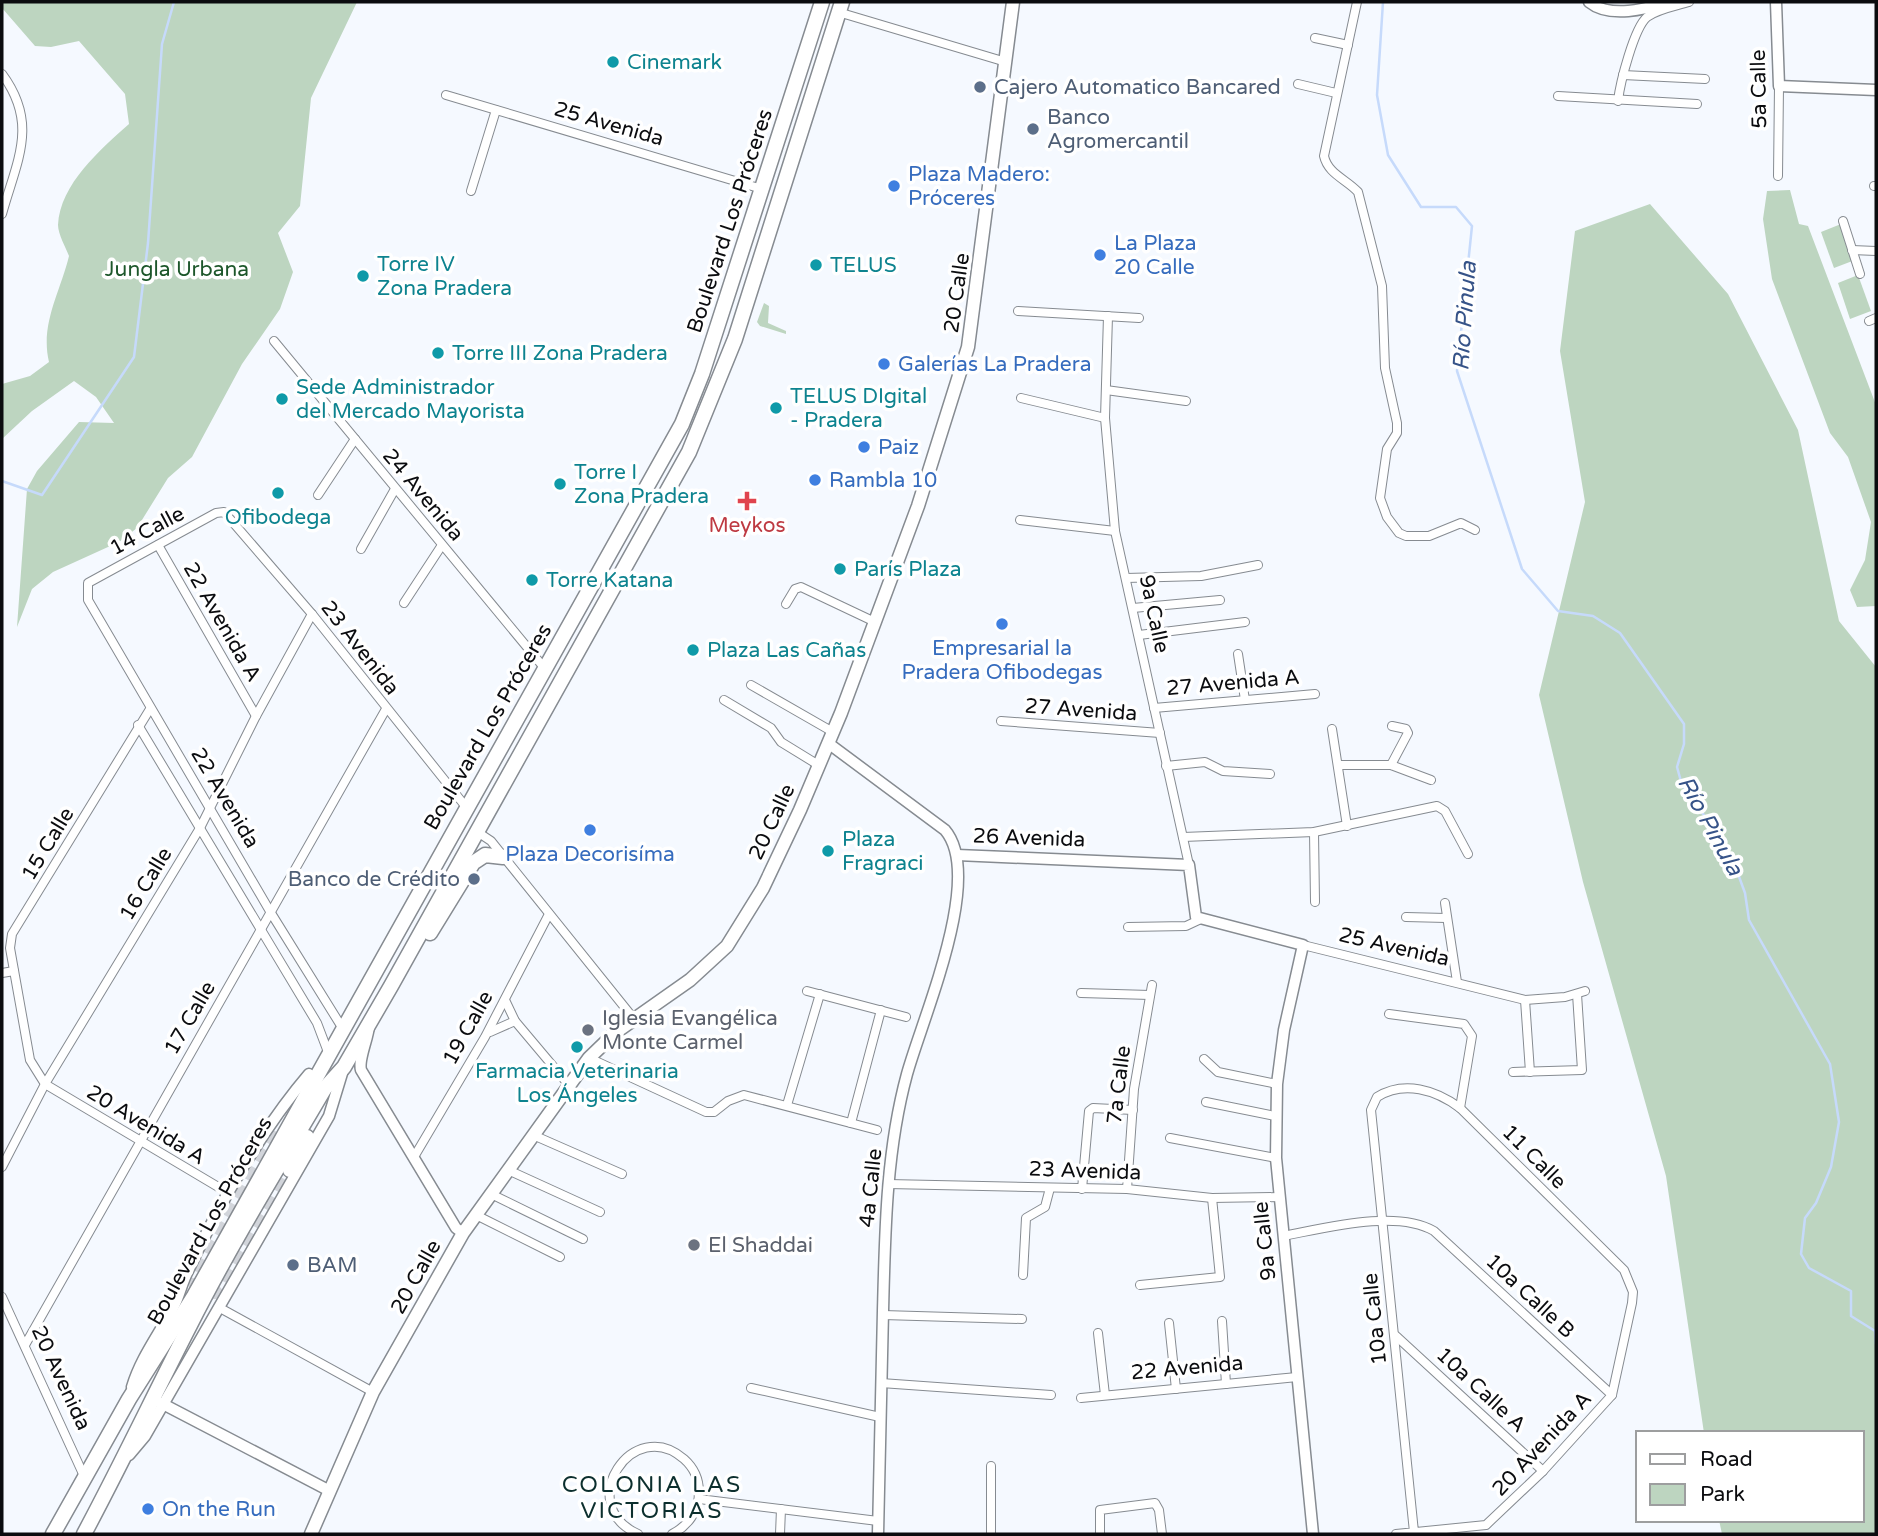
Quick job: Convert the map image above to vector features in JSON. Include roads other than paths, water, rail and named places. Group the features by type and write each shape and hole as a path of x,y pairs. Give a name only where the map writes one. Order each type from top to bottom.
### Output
{"highway":[{"name":"Boulevard Los Próceres","path":"53,1534 129,1399 194,1296 682,424 702,374 822,2"},
{"name":"Boulevard Los Próceres","path":"84,1534 124,1462 134,1434 196,1313 325,1088 344,1067 391,986 688,452 716,391 779,207 840,7"},
{"path":"391,986 405,978 473,863 485,855 503,858"},
{"path":"275,1131 309,1074 326,1056"},
{"path":"290,1170 344,1067"}],"main road":[{"name":"20 Calle","path":"311,1534 373,1392 463,1233 589,1058 634,1019 690,980 727,946 762,888 820,766 947,422 968,347 1013,2"}],"street":[{"path":"1357,2 1324,156 1331,171 1348,181 1362,203 1382,286 1385,368 1397,423 1396,433 1387,449 1380,498 1387,517 1399,533 1406,536 1429,536 1461,523 1475,530"},
{"path":"1589,2 1603,10 1645,9 1669,2"},
{"path":"1618,101 1623,75 1643,22 1653,14 1689,2"},
{"name":"5a Calle","path":"1776,2 1780,86 1779,176"},
{"path":"840,7 1006,62"},
{"path":"1315,38 1348,45"},
{"path":"1623,75 1705,79"},
{"path":"2,214 24,136 21,107 4,76"},
{"path":"1298,84 1336,93"},
{"path":"1780,86 1876,90"},
{"name":"25 Avenida","path":"446,95 762,189"},
{"path":"1558,96 1697,104"},
{"path":"471,191 496,110"},
{"path":"1843,221 1860,274"},
{"path":"1853,250 1876,251"},
{"path":"1018,312 1139,318"},
{"name":"9a Calle","path":"1108,316 1105,418 1115,531 1183,837 1198,918"},
{"name":"24 Avenida","path":"274,341 545,670"},
{"path":"1106,390 1186,401"},
{"path":"1021,398 1105,418"},
{"path":"318,495 355,439"},
{"path":"360,549 395,489"},
{"name":"14 Calle","path":"88,583 223,512"},
{"name":"23 Avenida","path":"223,512 312,614 466,807"},
{"path":"1020,520 1115,531"},
{"name":"22 Avenida A","path":"158,545 256,716"},
{"path":"404,603 442,545"},
{"path":"1126,578 1201,576 1258,565"},
{"name":"22 Avenida","path":"88,583 88,600 150,709 342,1029"},
{"path":"786,604 795,589 801,587 875,622"},
{"path":"1133,608 1220,600"},
{"name":"16 Calle","path":"2,1167 45,1084 200,828 256,716 312,614"},
{"path":"1139,635 1245,622"},
{"path":"1238,654 1245,701"},
{"path":"751,685 831,738"},
{"name":"27 Avenida A","path":"1154,708 1315,694"},
{"path":"724,700 771,728 782,742 820,766"},
{"name":"15 Calle","path":"45,1084 30,1060 10,948 12,934 138,724 150,709"},
{"name":"17 Calle","path":"25,1345 386,709"},
{"name":"27 Avenida","path":"1001,721 1160,733"},
{"name":"22 Avenida","path":"138,724 317,1023 326,1056"},
{"path":"1391,765 1408,733 1406,729 1392,726"},
{"path":"1332,729 1347,825"},
{"name":"26 Avenida","path":"831,738 945,830 957,855 1189,865"},
{"path":"1166,766 1205,762 1223,771 1270,774"},
{"path":"1338,765 1391,765 1431,780"},
{"path":"1183,837 1314,832 1408,817 1437,806 1444,811 1468,854"},
{"path":"475,831 491,841 634,1019"},
{"path":"1314,832 1315,902"},
{"name":"4a Calle","path":"877,1534 888,1184 906,1077 956,913 960,872 957,855"},
{"path":"1445,903 1457,982"},
{"name":"19 Calle","path":"414,1157 485,1037 549,914"},
{"path":"1406,917 1446,918"},
{"name":"25 Avenida","path":"1198,918 1525,1000 1581,992 1583,1068 1579,1071 1530,1072"},
{"path":"1128,927 1186,926 1198,918"},
{"name":"9a Calle","path":"1303,946 1284,1030 1278,1084 1276,1158 1313,1534"},
{"path":"2,973 14,971"},
{"name":"7a Calle","path":"1127,1189 1133,1110 1152,985"},
{"path":"807,990 906,1017"},
{"path":"1081,993 1150,995"},
{"path":"788,1105 820,994"},
{"path":"505,1000 515,1021 568,1084"},
{"path":"1513,1072 1530,1072 1525,1000"},
{"path":"851,1123 881,1010"},
{"path":"1389,1014 1464,1024 1469,1029 1472,1036 1460,1108"},
{"path":"485,1037 494,1029 515,1021"},
{"path":"369,1022 368,1044 359,1064 361,1070 456,1228 463,1233"},
{"path":"589,1058 706,1111 714,1112 728,1101 744,1095 877,1130"},
{"path":"1204,1059 1218,1072 1278,1084"},
{"name":"Boulevard Los Próceres","path":"124,1462 145,1436 161,1403 329,1116 344,1067"},
{"name":"Boulevard Los Próceres","path":"129,1399 139,1367 175,1304 188,1271 230,1194 281,1107 309,1074"},
{"name":"20 Avenida A","path":"45,1084 140,1143 230,1194"},
{"name":"10a Calle","path":"1414,1532 1382,1222 1373,1103 1384,1093 1422,1089 1446,1097 1460,1108"},
{"path":"1206,1102 1276,1116"},
{"path":"1082,1189 1089,1111 1093,1108 1133,1110"},
{"name":"11 Calle","path":"1460,1108 1624,1270 1633,1292"},
{"path":"533,1135 622,1174"},
{"path":"1170,1138 1276,1158"},
{"path":"508,1170 600,1212"},
{"name":"23 Avenida","path":"888,1184 1127,1189 1212,1198 1280,1197"},
{"path":"1023,1275 1026,1218 1045,1207 1050,1188"},
{"path":"491,1194 583,1239"},
{"path":"1140,1285 1220,1277 1212,1198"},
{"path":"476,1215 560,1257"},
{"name":"10a Calle B","path":"1382,1222 1410,1221 1434,1231 1612,1395"},
{"path":"1283,1236 1382,1222"},
{"name":"20 Avenida A","path":"1396,1534 1486,1525 1543,1471 1612,1395 1633,1292"},
{"name":"20 Avenida","path":"2,1297 84,1476"},
{"path":"219,1308 373,1392"},
{"path":"883,1315 1022,1319"},
{"path":"1222,1321 1226,1384"},
{"path":"1169,1324 1176,1389"},
{"path":"1098,1333 1105,1395"},
{"name":"10a Calle A","path":"1395,1335 1543,1471"},
{"name":"22 Avenida","path":"1081,1398 1297,1377"},
{"path":"881,1383 1051,1395"},
{"path":"751,1388 880,1417"},
{"path":"161,1403 328,1490"},
{"path":"638,1534 625,1531 614,1512 609,1492 614,1472 637,1451 658,1448 677,1454 697,1478 699,1499 688,1523 672,1534"},
{"path":"991,1466 991,1534"},
{"path":"699,1499 878,1521"},
{"path":"1100,1534 1100,1510 1155,1503 1162,1534"},
{"path":"780,1534 781,1509"}],"waterway":[{"path":"2,481 42,495 134,357 148,243 162,44 174,2"},
{"name":"Río Pinula","path":"1383,2 1377,95 1388,155 1421,207 1456,207 1472,226 1457,371 1522,569 1558,611 1593,616 1620,633 1684,724 1684,744 1677,767 1682,785 1722,840 1745,893 1749,920 1830,1064 1839,1122 1831,1167 1816,1203 1805,1218 1801,1254 1809,1268 1851,1291 1851,1316 1875,1331 1876,1344"}],"tunnel":[{"path":"275,1131 197,1271 194,1280 197,1287 215,1292 224,1284 290,1170"}],"place":[{"name":"Cinemark","path":"613,62"},
{"name":"Cajero Automatico Bancared","path":"980,87"},
{"name":"Banco Agromercantil","path":"1033,129"},
{"name":"Plaza Madero: Próceres","path":"894,186"},
{"name":"La Plaza 20 Calle","path":"1100,255"},
{"name":"TELUS","path":"816,265"},
{"name":"Torre IV Zona Pradera","path":"363,276"},
{"name":"Torre III Zona Pradera","path":"438,353"},
{"name":"Galerías La Pradera","path":"884,364"},
{"name":"Sede Administrador del Mercado Mayorista","path":"282,399"},
{"name":"TELUS DIgital - Pradera","path":"776,408"},
{"name":"Paiz","path":"864,447"},
{"name":"Rambla 10","path":"815,480"},
{"name":"Torre I Zona Pradera","path":"560,484"},
{"name":"Ofibodega","path":"278,493"},
{"name":"Meykos","path":"747,501"},
{"name":"París Plaza","path":"840,569"},
{"name":"Torre Katana","path":"532,580"},
{"name":"Empresarial la Pradera Ofibodegas","path":"1002,624"},
{"name":"Plaza Las Cañas","path":"693,650"},
{"name":"Plaza Decorisíma","path":"590,830"},
{"name":"Plaza Fragraci","path":"828,851"},
{"name":"Banco de Crédito","path":"474,879"},
{"name":"Iglesia Evangélica Monte Carmel","path":"588,1030"},
{"name":"Farmacia Veterinaria Los Ángeles","path":"577,1047"},
{"name":"El Shaddai","path":"694,1245"},
{"name":"BAM","path":"293,1265"},
{"name":"On the Run","path":"148,1509"}],"district":[{"name":"COLONIA LAS VICTORIAS","path":"652,1498"}],"park label":[{"name":"Jungla Urbana","path":"177,269"}]}
